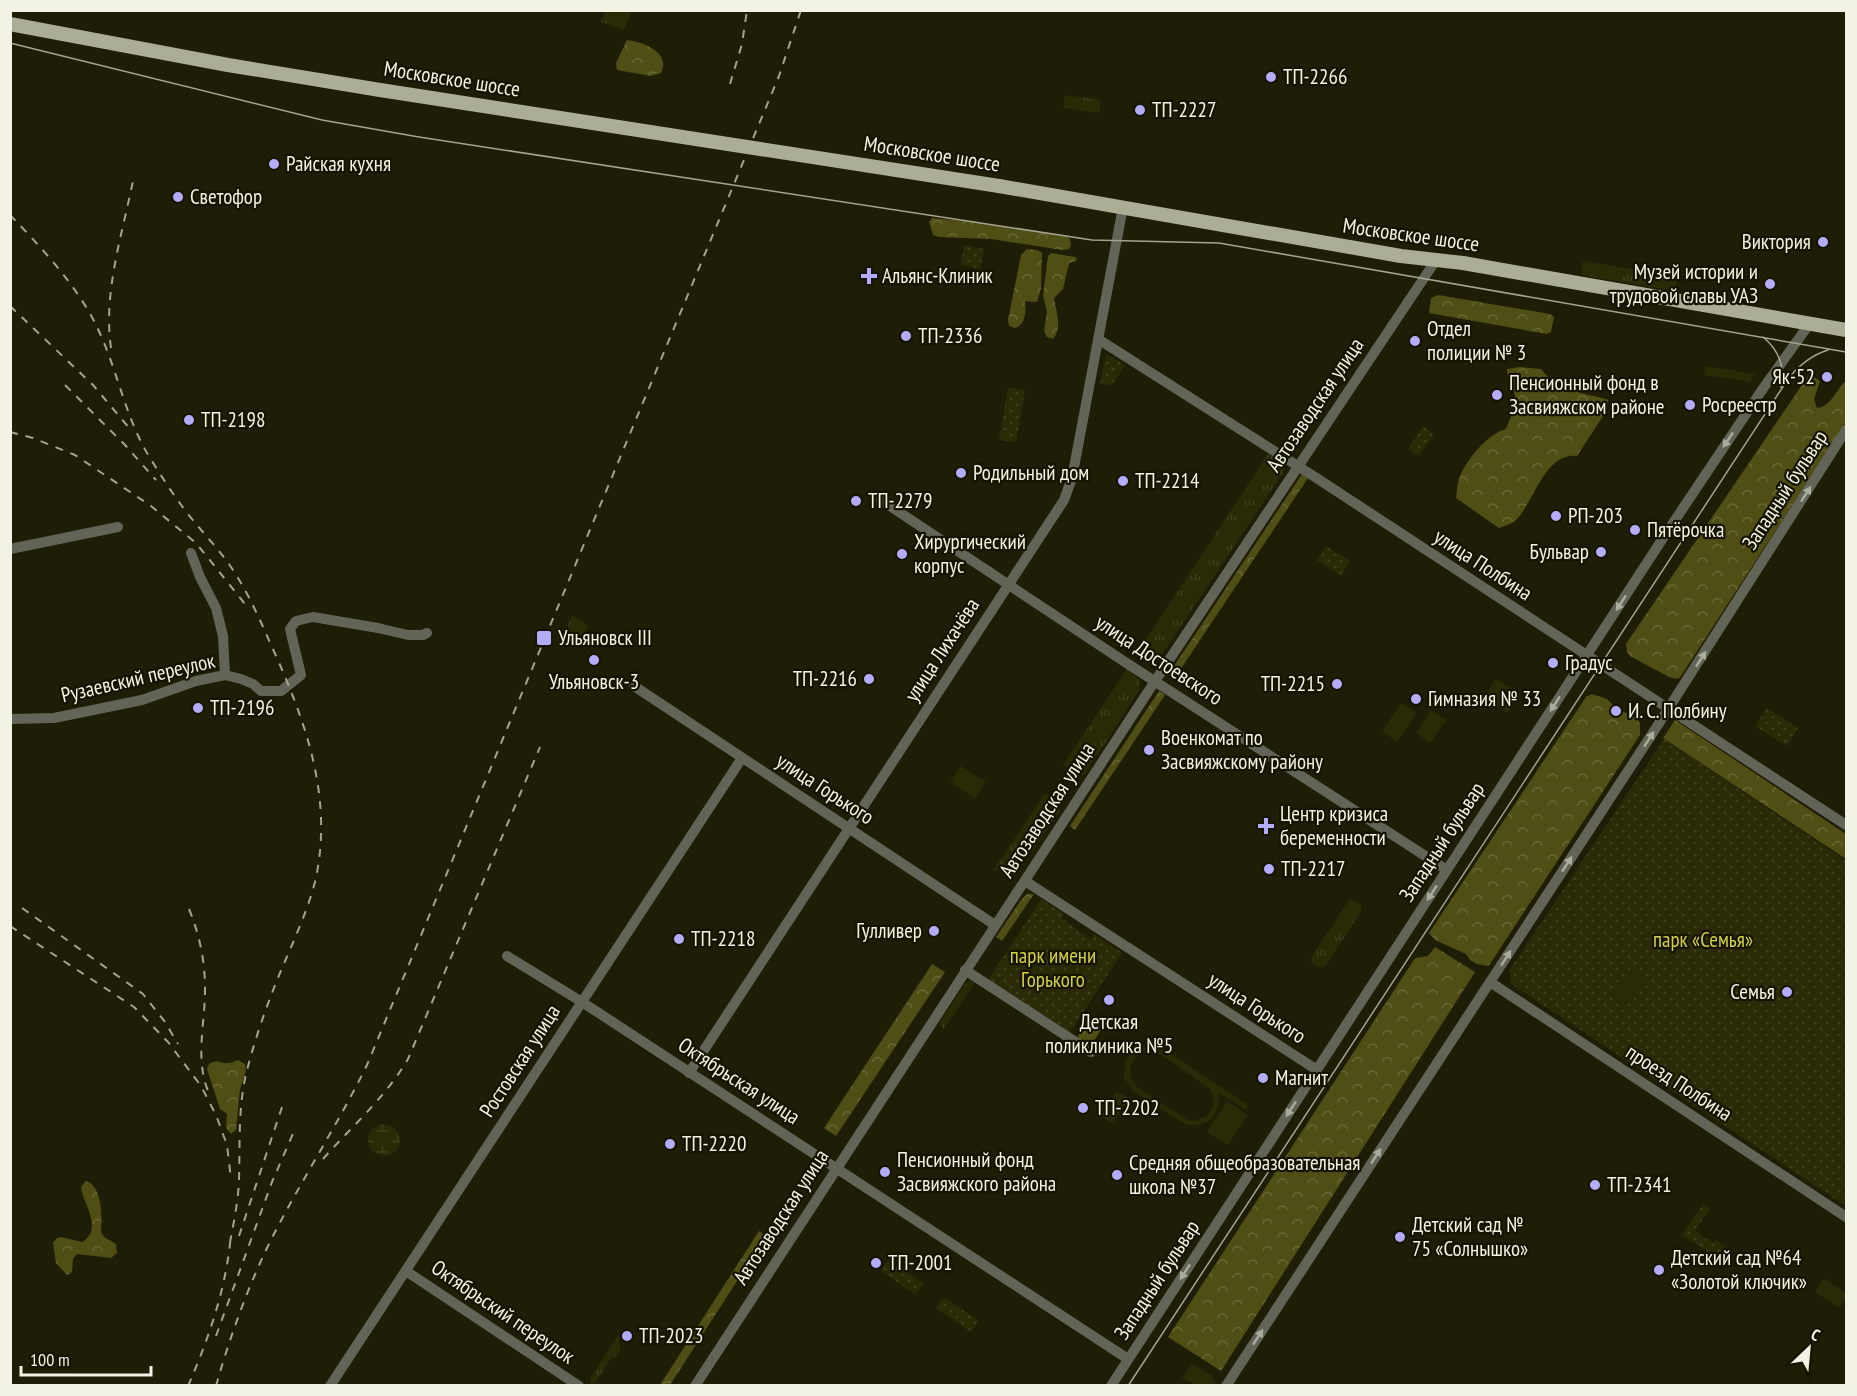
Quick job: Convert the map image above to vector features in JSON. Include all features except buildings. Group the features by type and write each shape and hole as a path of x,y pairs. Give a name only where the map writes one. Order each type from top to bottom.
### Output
{"main road":[{"name":"Московское шоссе","path":"10,24 228,65 999,186 1391,255 1436,260 1846,330"}],"street":[{"name":"улица Лихачёва","path":"689,1072 1064,500 1070,486 1123,207"},
{"name":"Автозаводская улица","path":"695,1386 1155,681 1436,260"},
{"name":"Западный бульвар","path":"1111,1386 1587,655 1762,390 1809,323"},
{"name":"улица Полбина","path":"1098,339 1298,466 1846,825"},
{"name":"Западный бульвар","path":"1226,1386 1669,708 1846,430"},
{"name":"улица Достоевского","path":"881,500 1447,870"},
{"path":"10,549 118,527"},
{"path":"191,553 216,608 223,636 225,675"},
{"name":"Рузаевский переулок","path":"10,719 54,718 142,700 196,681 225,675 253,684 261,691 280,691 302,675 290,629 296,621 313,617 408,635 427,633"},
{"name":"улица Горького","path":"634,686 995,925"},
{"name":"Ростовская улица","path":"330,1386 742,758"},
{"name":"улица Горького","path":"1025,881 1317,1070"},
{"name":"Октябрьская улица","path":"507,956 582,1002 1128,1359"},
{"path":"965,970 1091,1052"},
{"name":"проезд Полбина","path":"1490,982 1846,1217"},
{"name":"Октябрьский переулок","path":"406,1271 579,1386"}],"green space":[{"path":"605,11 631,11 624,30 601,22"},
{"path":"627,40 654,49 662,59 661,73 651,76 617,70 616,63"},
{"path":"1065,95 1101,100 1099,113 1063,108"},
{"path":"932,218 975,222 1067,237 1071,245 1069,249 1062,250 991,239 939,237 933,235 929,222"},
{"path":"964,245 984,249 980,269 961,265"},
{"path":"1027,249 1042,253 1041,289 1037,302 1025,301 1023,321 1015,328 1009,326 1008,320 1021,255"},
{"path":"1051,253 1077,259 1069,263 1063,289 1054,298 1058,330 1053,339 1047,337 1044,331 1047,312 1043,295 1048,256"},
{"path":"1583,261 1677,277 1675,291 1581,275"},
{"path":"1438,295 1550,314 1554,317 1551,332 1547,334 1429,313 1431,298"},
{"path":"1106,354 1125,365 1112,385 1100,384"},
{"path":"1706,366 1755,374 1750,382 1704,375"},
{"path":"1520,367 1541,369 1562,386 1606,399 1608,400 1607,410 1577,456 1566,457 1556,462 1541,480 1523,512 1510,524 1499,528 1456,498 1457,486 1471,457 1491,436 1506,429 1515,400 1507,369"},
{"path":"1808,376 1813,376 1820,381 1814,399 1817,408 1830,401 1846,381 1846,422 1681,676 1678,679 1669,677 1630,656 1626,644"},
{"path":"1008,388 1025,390 1016,442 999,440"},
{"path":"1423,426 1434,434 1419,456 1408,449"},
{"path":"1270,451 1283,462 1283,473 1159,659 1156,658 1153,663 1135,656"},
{"path":"1302,474 1308,478 1180,670 1174,666"},
{"path":"1326,546 1350,561 1341,576 1317,560"},
{"path":"572,615 589,626 577,645 564,636"},
{"path":"1127,669 1140,680 1139,691 1085,774 1079,776 1063,765"},
{"path":"1496,679 1520,694 1507,713 1484,697"},
{"path":"1159,691 1165,695 1075,830 1070,826"},
{"path":"1592,694 1607,699 1617,709 1637,718 1640,724 1640,735 1490,964 1488,966 1477,964 1466,954 1435,940 1429,933 1586,697"},
{"path":"1401,703 1417,713 1397,742 1382,731"},
{"path":"1767,708 1798,728 1787,746 1755,726"},
{"path":"1431,710 1446,720 1430,743 1416,733"},
{"path":"1675,720 1846,834 1846,859 1663,738"},
{"name":"парк «Семья»","path":"1664,739 1846,861 1846,1206 1511,984 1509,971"},
{"path":"961,766 986,782 975,799 950,782"},
{"path":"1045,793 1053,799 1050,805 1060,811 1032,852 1027,849 1015,866 993,871"},
{"path":"1027,894 1034,894 1002,941 996,937"},
{"name":"парк имени Горького","path":"1041,899 1064,914 1062,919 1091,939 1094,934 1122,953 1070,1032 988,980"},
{"path":"1350,899 1359,903 1362,908 1361,912 1326,965 1317,967 1311,961 1312,956"},
{"path":"1435,947 1475,972 1221,1371 1168,1337 1415,958 1428,956"},
{"path":"932,964 945,972 836,1136 824,1128"},
{"path":"1631,968 1645,977 1625,1006 1612,997"},
{"path":"972,980 976,981 944,1029 939,1024 965,984"},
{"path":"1090,1016 1104,1025 1090,1047 1079,1040 1078,1036"},
{"path":"1150,1045 1165,1050 1248,1105 1246,1110 1219,1093 1218,1107 1212,1118 1202,1124 1187,1125 1134,1092 1124,1078 1125,1062 1135,1049","holes":["1144,1051 1156,1052 1211,1090 1214,1103 1208,1115 1195,1121 1188,1120 1137,1087 1131,1077 1132,1062"]},
{"path":"238,1060 245,1064 246,1071 240,1089 236,1130 231,1134 226,1128 227,1114 220,1109 207,1069 212,1062 231,1063"},
{"path":"1116,1092 1126,1096 1128,1100 1114,1122 1111,1123 1101,1115"},
{"path":"1227,1101 1248,1115 1228,1145 1207,1132"},
{"path":"384,1124 395,1129 400,1140 395,1151 384,1156 373,1151 368,1140 373,1129"},
{"path":"86,1181 96,1189 101,1211 101,1232 104,1237 116,1244 117,1253 111,1258 77,1254 73,1259 72,1272 67,1275 56,1263 53,1243 61,1237 82,1242 88,1237 92,1223 81,1187"},
{"path":"1703,1204 1710,1208 1695,1231 1713,1243 1716,1240 1732,1251 1725,1263 1682,1235"},
{"path":"759,1231 766,1236 670,1385 660,1385"},
{"path":"888,1260 924,1284 916,1295 881,1271"},
{"path":"1824,1278 1846,1293 1846,1298 1840,1308 1815,1292"},
{"path":"943,1297 979,1321 971,1332 936,1308"},
{"path":"618,1335 621,1337 618,1342 621,1347 617,1357 612,1357 595,1383 591,1384 590,1379"},
{"path":"1192,1363 1213,1377 1212,1379 1216,1382 1213,1385 1196,1385 1182,1378"}],"tram line":[{"path":"10,43 322,120 419,137 1092,240 1219,243 1846,352"},
{"path":"1763,337 1780,359 1781,387"},
{"path":"1128,1386 1788,379 1806,361 1828,350"}],"railway":[{"path":"730,84 742,44 747,10"},
{"path":"216,1386 242,1308 266,1250 367,1065 779,76 801,10"},
{"path":"111,348 109,327 112,285 133,181"},
{"path":"10,215 46,254 80,297 104,343 132,422 147,453 177,499 226,560 243,586 296,704 313,762 319,791 321,821 320,851 315,882 301,924 277,979 246,1074 241,1114 236,1212 230,1242"},
{"path":"10,306 93,385 130,429"},
{"path":"65,385 126,446 156,480"},
{"path":"10,432 33,438 75,455 151,506 196,543 245,604"},
{"path":"323,1159 379,1099 408,1059 540,747"},
{"path":"22,908 143,994 165,1022 178,1044"},
{"path":"189,909 203,959 205,1003 201,1054 208,1091"},
{"path":"10,926 134,1007 168,1042 201,1086 216,1115 227,1145 231,1179"},
{"path":"239,1236 283,1104"},
{"path":"216,1336 272,1182 295,1129"},
{"path":"188,1386 216,1311 226,1273 231,1233"}],"place":[{"name":"ТП-2266","path":"1271,77"},
{"name":"ТП-2227","path":"1140,110"},
{"name":"Райская кухня","path":"274,164"},
{"name":"Светофор","path":"178,197"},
{"name":"Виктория","path":"1823,242"},
{"name":"Альянс-Клиник","path":"869,276"},
{"name":"Музей истории и трудовой славы УАЗ","path":"1770,284"},
{"name":"ТП-2336","path":"906,336"},
{"name":"Отдел полиции № 3","path":"1415,341"},
{"name":"Як-52","path":"1827,377"},
{"name":"Пенсионный фонд в Засвияжском районе","path":"1497,395"},
{"name":"Росреестр","path":"1690,405"},
{"name":"ТП-2198","path":"189,420"},
{"name":"Родильный дом","path":"961,473"},
{"name":"ТП-2214","path":"1123,481"},
{"name":"ТП-2279","path":"856,501"},
{"name":"РП-203","path":"1556,516"},
{"name":"Пятёрочка","path":"1635,530"},
{"name":"Бульвар","path":"1601,552"},
{"name":"Хирургический корпус","path":"902,554"},
{"name":"Ульяновск III","path":"544,638"},
{"name":"Ульяновск-3","path":"594,660"},
{"name":"Градус","path":"1553,663"},
{"name":"ТП-2216","path":"869,679"},
{"name":"ТП-2215","path":"1337,684"},
{"name":"Гимназия № 33","path":"1416,699"},
{"name":"ТП-2196","path":"198,708"},
{"name":"И. С. Полбину","path":"1616,711"},
{"name":"Военкомат по Засвияжскому району","path":"1149,750"},
{"name":"Центр кризиса беременности","path":"1266,826"},
{"name":"ТП-2217","path":"1269,869"},
{"name":"Гулливер","path":"934,931"},
{"name":"ТП-2218","path":"679,939"},
{"name":"Семья","path":"1787,992"},
{"name":"Детская поликлиника №5","path":"1109,1000"},
{"name":"Магнит","path":"1263,1078"},
{"name":"ТП-2202","path":"1083,1108"},
{"name":"ТП-2220","path":"670,1144"},
{"name":"Пенсионный фонд Засвияжского района","path":"885,1172"},
{"name":"Средняя общеобразовательная школа №37","path":"1117,1175"},
{"name":"ТП-2341","path":"1595,1185"},
{"name":"Детский сад № 75 «Солнышко»","path":"1400,1237"},
{"name":"ТП-2001","path":"876,1263"},
{"name":"Детский сад №64 «Золотой ключик»","path":"1659,1270"},
{"name":"ТП-2023","path":"627,1336"}]}
